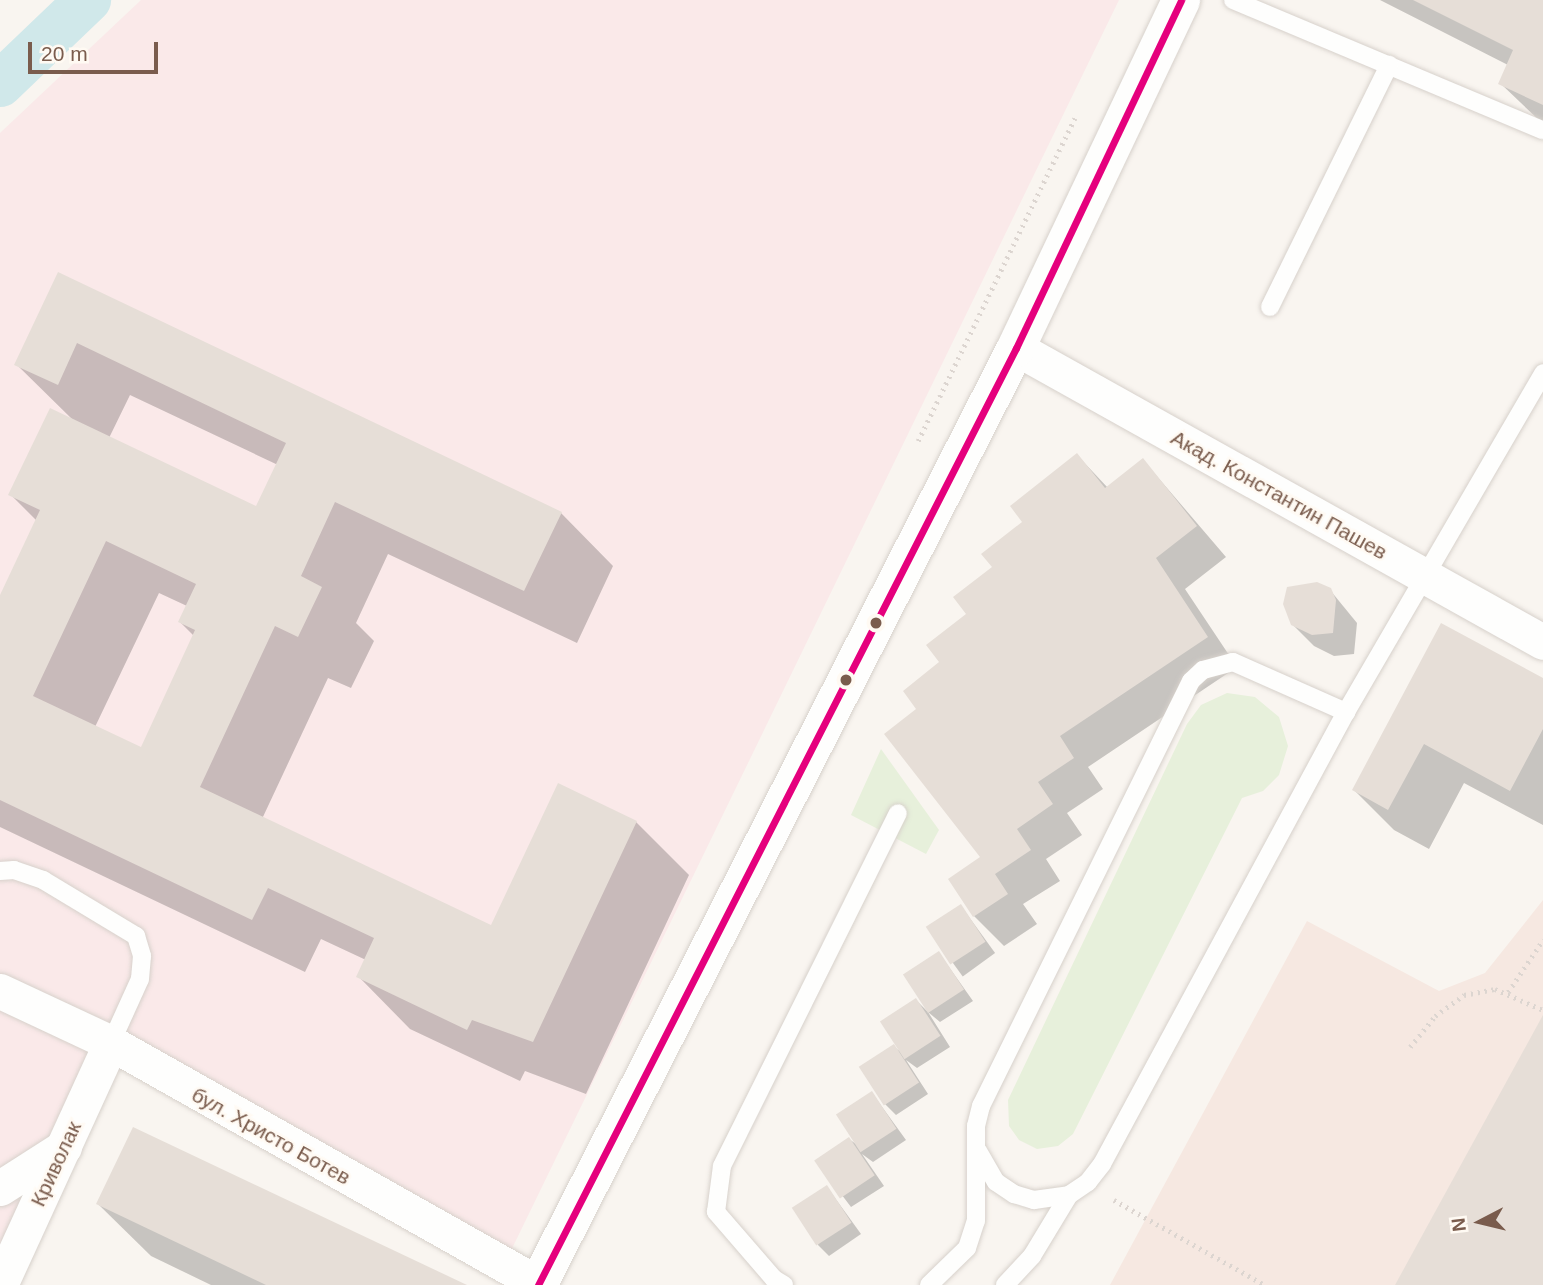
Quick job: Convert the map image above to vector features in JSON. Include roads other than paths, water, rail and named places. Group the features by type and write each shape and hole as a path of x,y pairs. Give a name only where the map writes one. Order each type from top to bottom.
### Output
{"street":[{"path":"539,1285 1016,348 1181,0"},
{"name":"Акад. Константин Пашев","path":"1016,348 1543,642"},
{"name":"бул. Христо Ботев","path":"0,991 111,1043 539,1285"},
{"name":"Криволак","path":"0,1284 111,1043"},
{"path":"0,1188 64,1147"}],"lane":[{"path":"1233,0 1543,130"},
{"path":"1270,307 1389,65"},
{"path":"1005,1285 1032,1256 1069,1195 1088,1182 1101,1164 1346,712 1428,577 1543,373"},
{"path":"929,1285 967,1248 976,1221 977,1147 981,1106 1191,681 1203,670 1233,662 1346,712"},
{"path":"784,1285 774,1279 716,1212 722,1166 898,813"},
{"path":"0,871 14,870 43,880 135,936 142,956 140,979 111,1043"},
{"path":"977,1147 996,1182 1014,1194 1034,1200 1069,1195"}],"waterway":[{"path":"0,84 88,0"}]}
